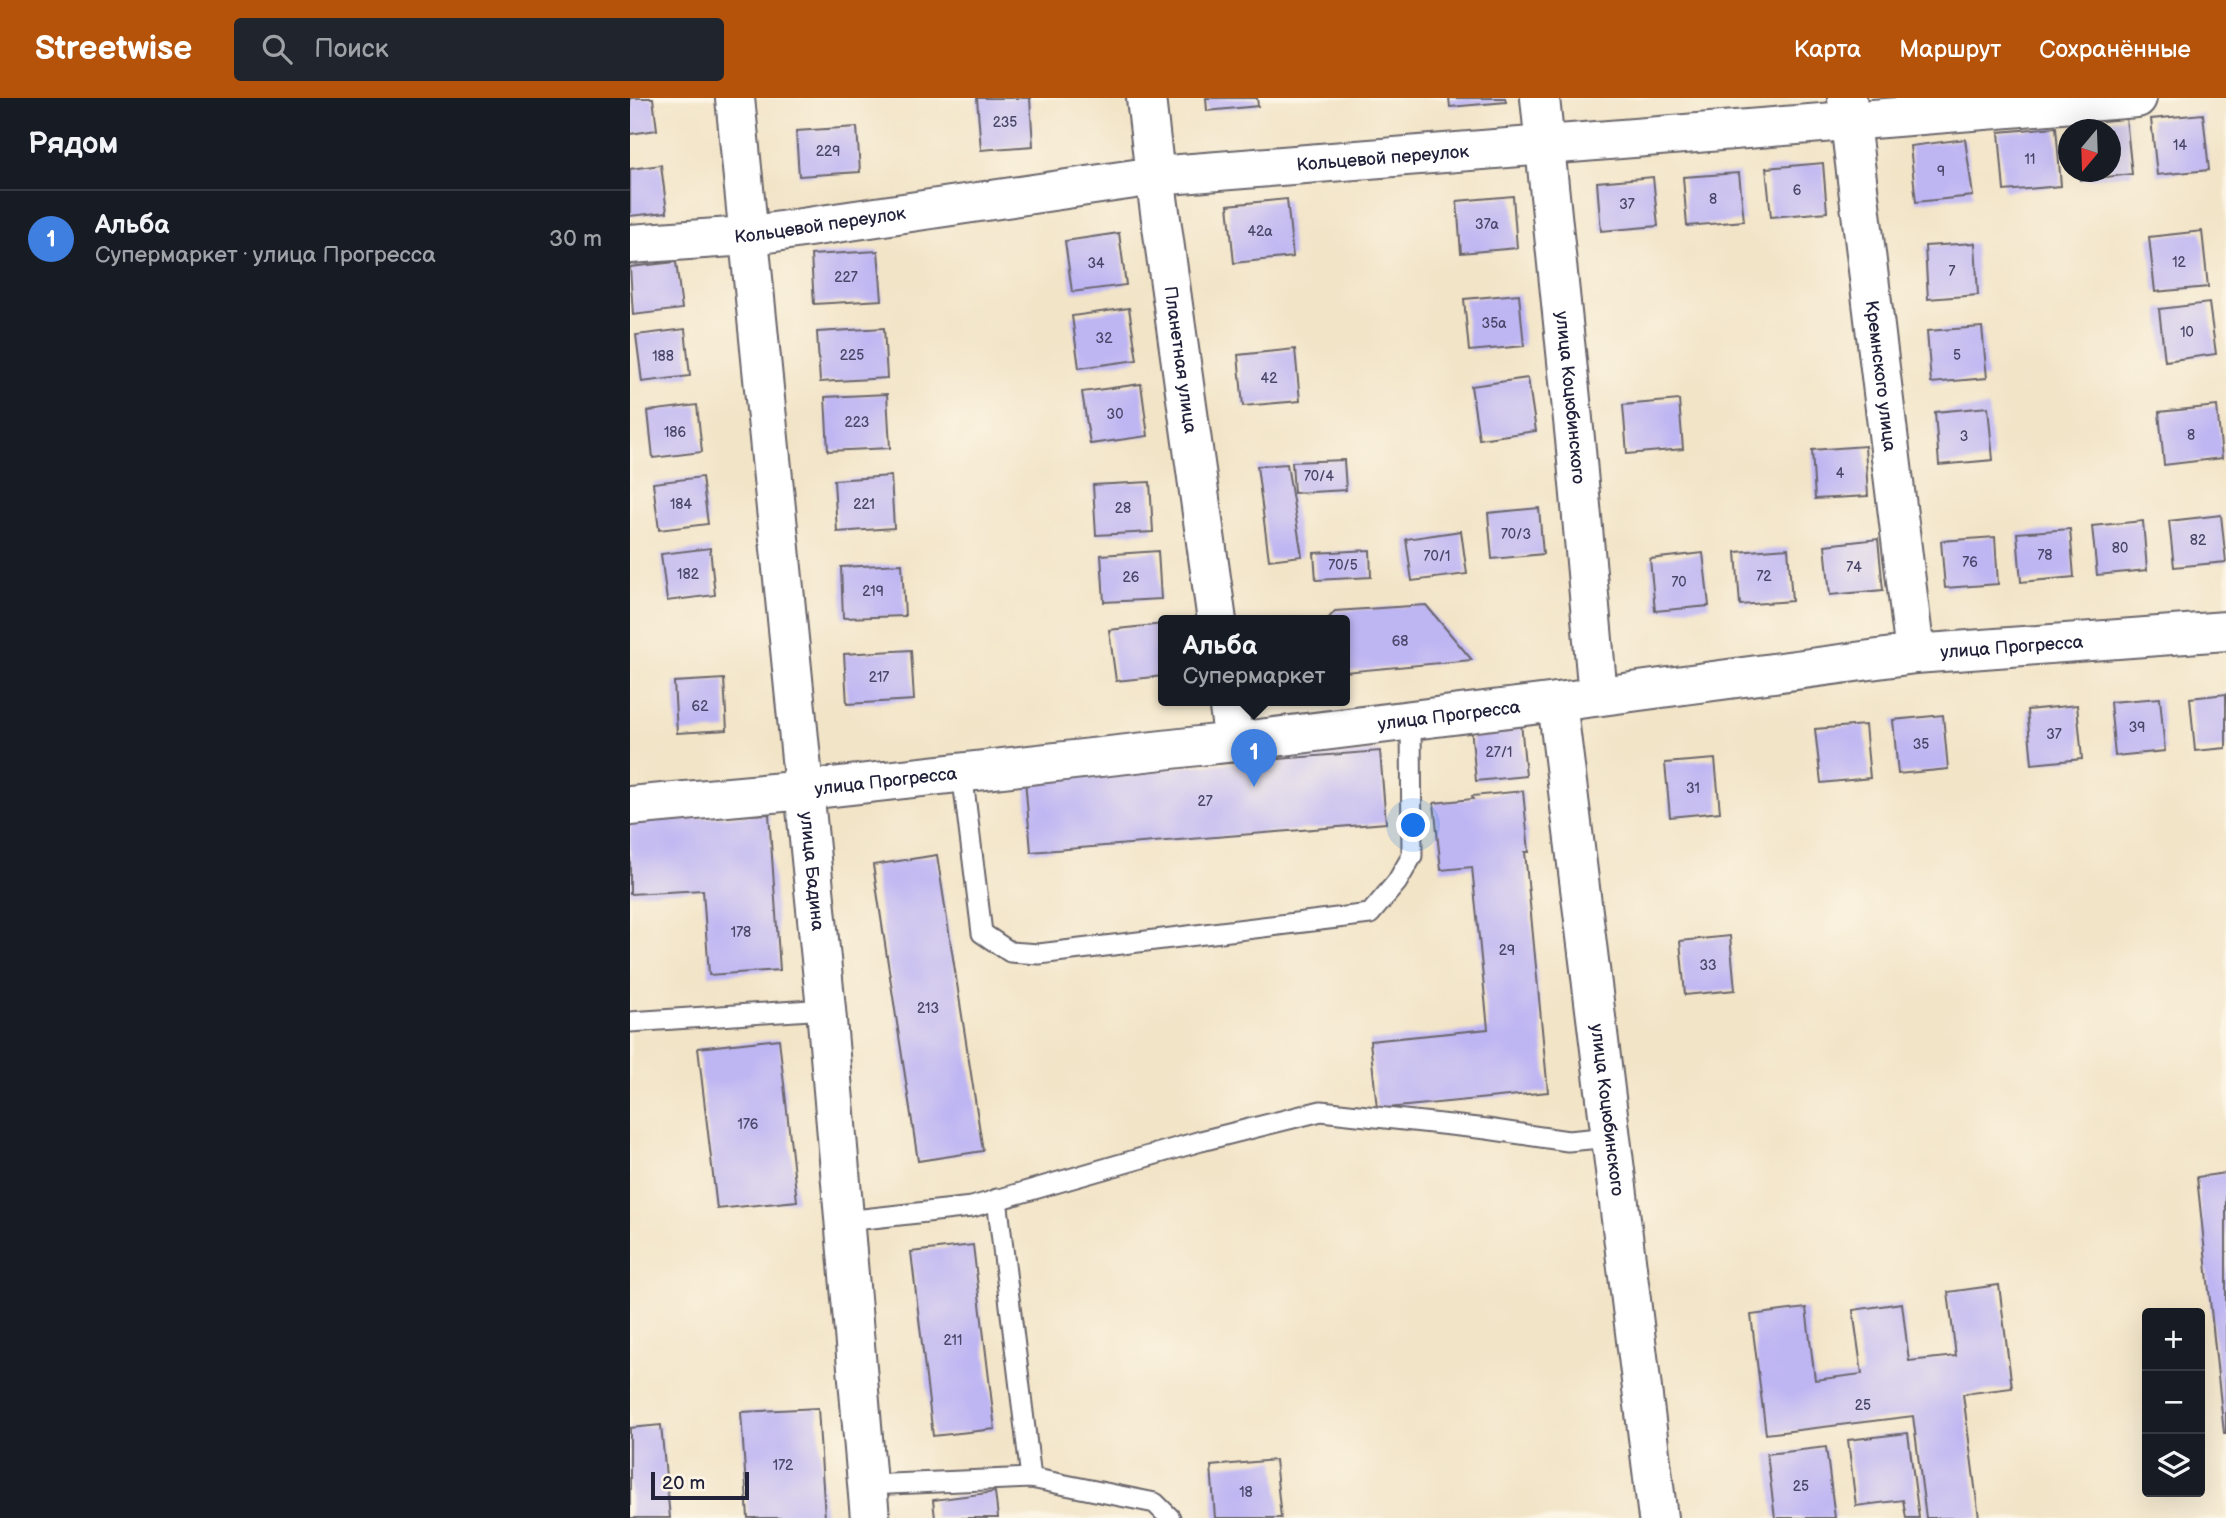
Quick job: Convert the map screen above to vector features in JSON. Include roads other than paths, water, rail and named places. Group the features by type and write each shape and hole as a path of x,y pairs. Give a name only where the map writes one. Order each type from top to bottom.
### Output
{"street":[{"name":"улица Бадина","path":"734,98 827,1009 868,1501"},
{"name":"Планетная улица","path":"1146,98 1216,615"},
{"name":"улица Коцюбинского","path":"1540,98 1598,696"},
{"name":"Кольцевой переулок","path":"630,244 747,236 1155,176 1545,147 1848,109 2137,98"},
{"name":"Кремнского улица","path":"1848,109 1915,654"},
{"name":"улица Прогресса","path":"630,806 805,790 1234,742 1915,654 2226,631"},
{"name":"улица Коцюбинского","path":"1557,702 1658,1518"},
{"path":"1229,706 1234,742"}],"lane":[{"path":"962,772 982,933 1010,952 1053,953 1370,914 1397,881 1412,856 1411,720"},
{"path":"630,1022 827,1009"},
{"path":"845,1221 972,1207 1200,1141 1321,1111 1487,1129 1567,1141 1611,1137"},
{"path":"997,1199 1031,1478"},
{"path":"868,1501 1031,1478 1155,1503 1170,1518"}],"place":[{"name":"Альба","path":"1254,787"}]}
